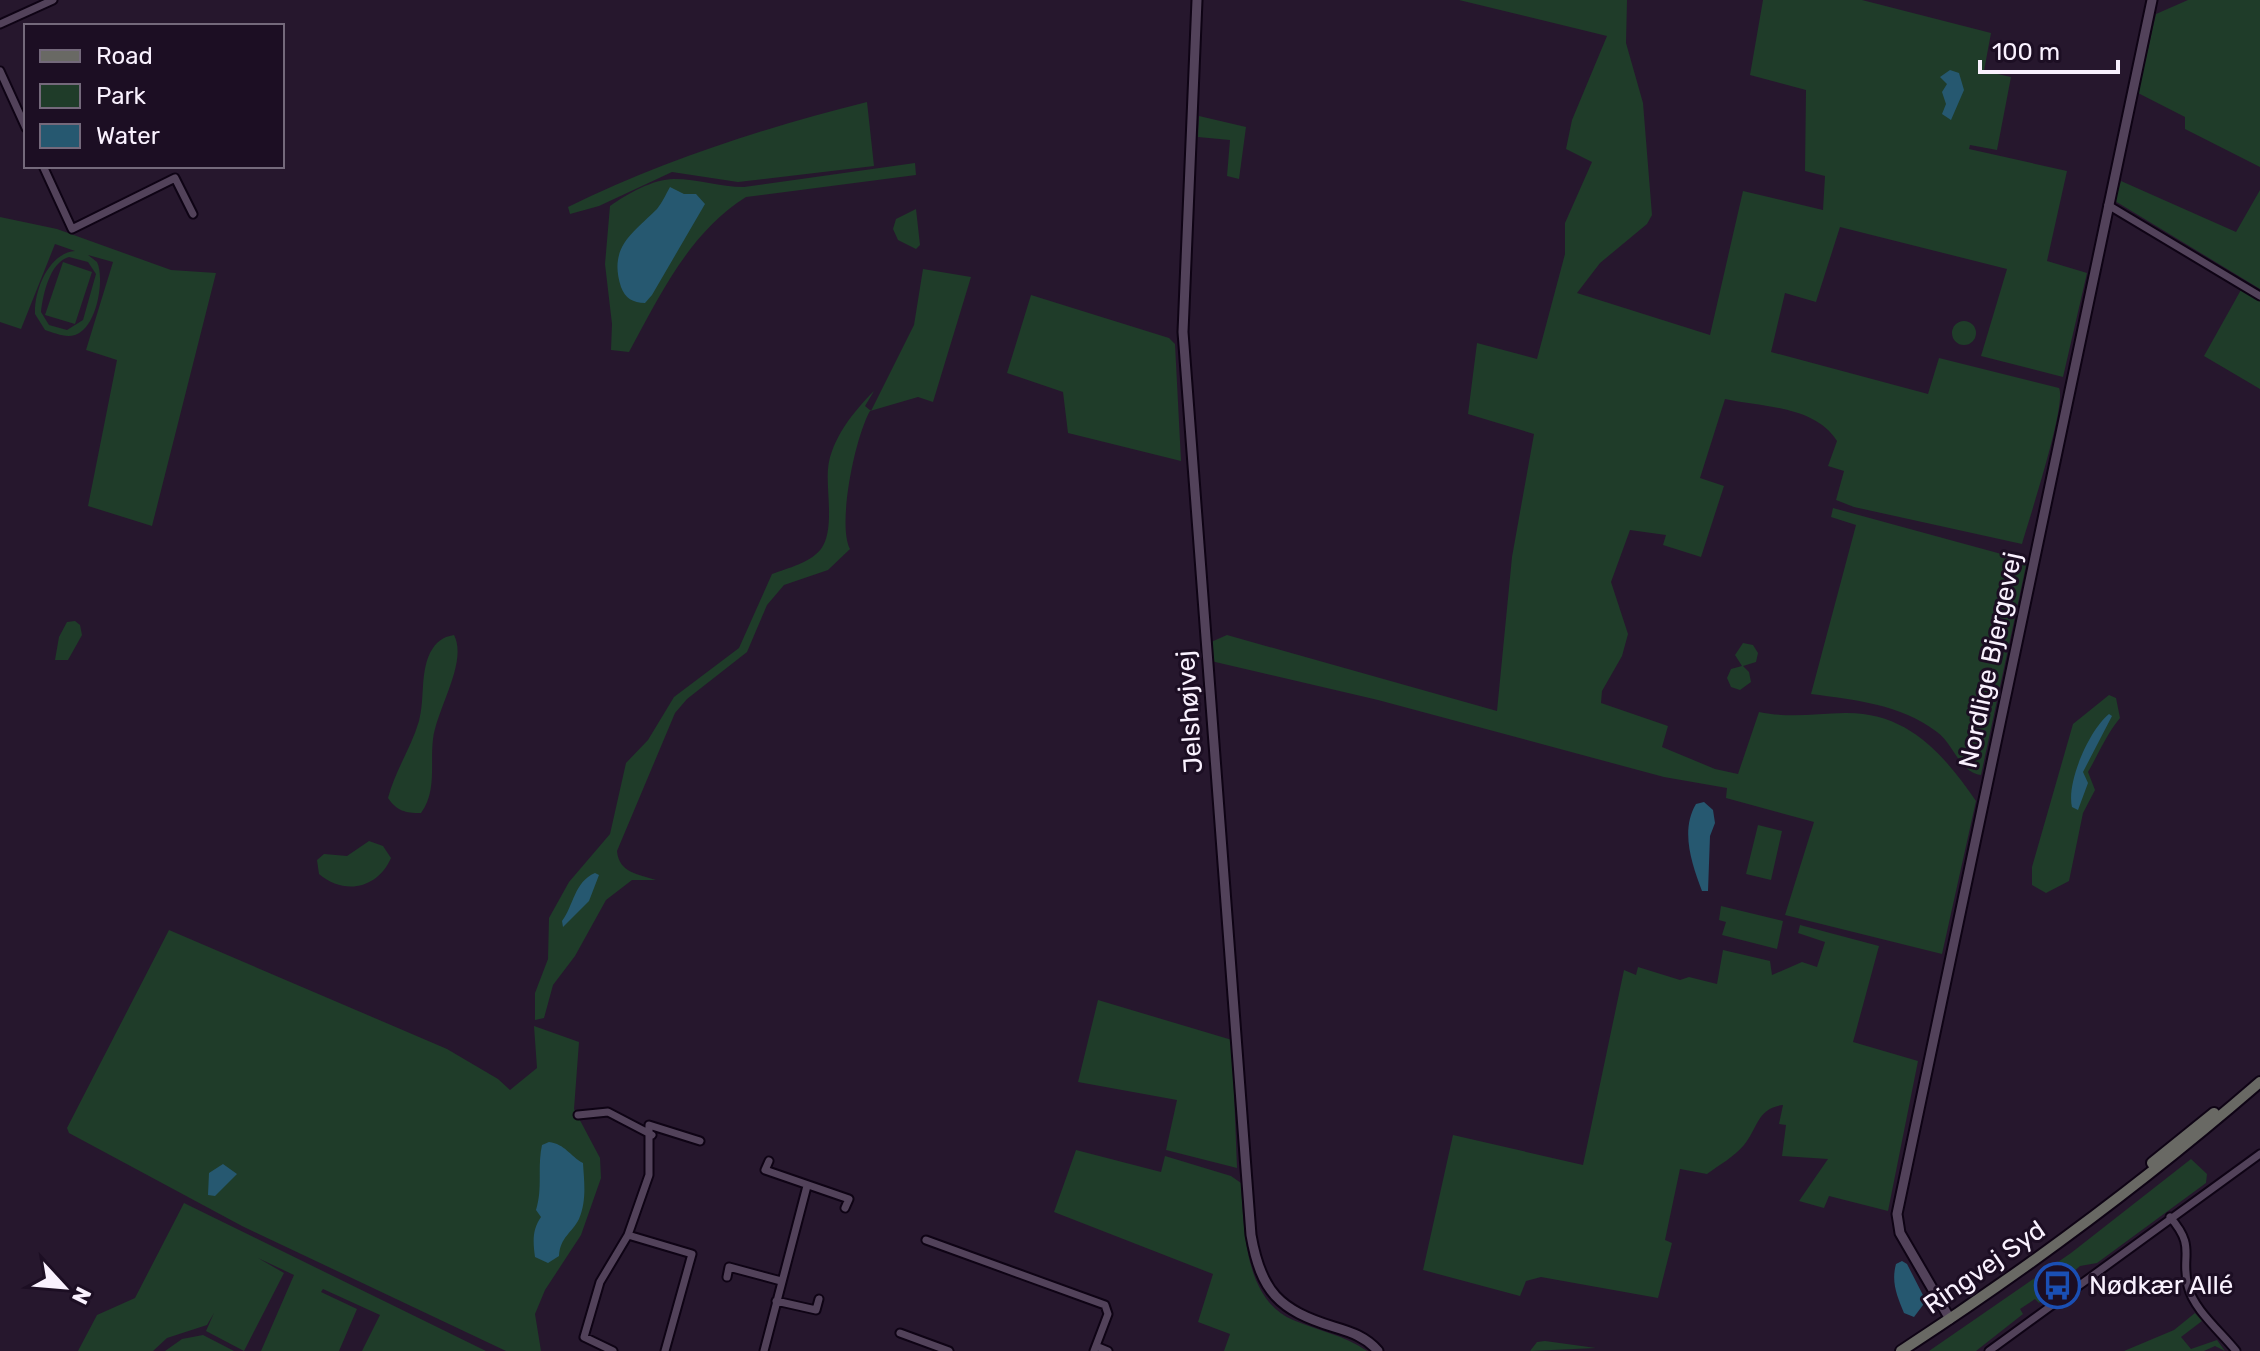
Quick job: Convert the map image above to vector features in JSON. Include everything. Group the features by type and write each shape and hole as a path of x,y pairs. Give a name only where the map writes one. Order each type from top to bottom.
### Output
{"main road":[{"name":"Ringvej Syd","path":"1901,1351 2090,1217 2184,1136 2260,1080"}],"street":[{"path":"0,24 53,0"},
{"name":"Jelshøjvej","path":"1197,0 1183,332 1251,1235 1261,1274 1279,1302 1305,1317 1364,1338 1378,1351"},
{"name":"Nordlige Bjergevej","path":"1950,1319 1900,1233 1897,1214 2152,0"},
{"path":"0,71 24,124"},
{"path":"44,168 72,229 175,178 193,214"},
{"path":"2108,205 2260,296"},
{"path":"578,1115 608,1112 652,1135"},
{"path":"613,1351 584,1337 600,1282 628,1235 645,1193 652,1135 649,1125 700,1141"},
{"path":"1989,1351 2260,1154"},
{"path":"769,1161 765,1170 849,1199 845,1208"},
{"path":"764,1351 807,1186"},
{"path":"2170,1217 2186,1244 2187,1284 2191,1296 2236,1351"},
{"path":"628,1235 692,1254 665,1351"},
{"path":"926,1240 1105,1305 1108,1314 1095,1349 1108,1351"},
{"path":"727,1277 729,1267 781,1281"},
{"path":"776,1301 816,1310 819,1299"},
{"path":"900,1333 949,1351"}],"green space":[{"path":"1459,0 1627,0 1626,43 1643,103 1652,215 1647,224 1600,263 1577,293 1710,335 1743,191 1823,210 1825,176 1805,171 1806,90 1750,75 1763,0 1862,0 1991,33 1984,71 2011,77 1997,150 1970,145 1969,149 2067,171 2047,261 2087,273 2063,377 1981,356 2007,269 1840,227 1816,302 1785,293 1771,352 1928,394 1939,358 2059,388 2053,438 2022,544 1854,507 1836,500 1844,471 1828,466 1837,441 1827,429 1802,414 1725,399 1700,478 1724,486 1701,557 1663,545 1666,535 1630,530 1611,582 1628,634 1622,656 1602,691 1601,703 1668,726 1662,747 1715,769 1738,774 1759,712 1791,715 1845,713 1887,720 1905,728 1950,767 1976,801 1942,954 1785,915 1814,822 1726,798 1727,788 1664,777 1378,700 1211,661 1211,642 1227,635 1497,711 1512,557 1534,434 1468,414 1477,343 1537,359 1565,254 1565,223 1592,162 1566,149 1572,120 1607,36"},
{"path":"2188,0 2260,0 2260,167 2185,129 2185,117 2138,93 2156,14"},
{"path":"867,102 874,166 738,182 672,172 599,206 570,214 568,207 677,160 791,122"},
{"path":"1199,116 1246,127 1239,179 1227,176 1230,140 1198,137"},
{"path":"915,163 916,175 746,197 708,228 692,247 665,287 629,352 611,350 612,324 605,264 610,206 624,197 649,184 666,180 683,179 744,187"},
{"path":"2121,181 2236,232 2260,190 2260,289 2115,201"},
{"path":"916,209 920,245 916,249 898,240 893,229 896,219"},
{"path":"0,217 57,229 171,270 216,273 152,526 88,506 117,360 86,350 113,262 88,255 97,262 100,280 94,313 83,331 64,336 45,330 35,314 37,294 45,274 58,258 75,251 55,244 21,329 0,322","holes":["69,257 88,262 96,274 83,320 67,330 49,325 41,312 52,272"]},
{"path":"63,262 92,272 75,324 45,315"},
{"path":"923,269 971,277 933,402 918,397 871,411 914,325"},
{"path":"2242,288 2260,300 2260,389 2204,356"},
{"path":"1031,295 1169,338 1175,344 1181,461 1068,433 1063,392 1007,373"},
{"path":"1964,321 1973,324 1976,333 1973,342 1964,345 1955,342 1952,333 1955,324"},
{"path":"874,391 865,406 871,411 864,423 850,481 846,521 850,549 828,570 784,585 767,605 747,652 687,699 675,713 617,851 625,868 656,880 632,880 606,900 575,956 553,985 544,1018 535,1020 535,993 548,959 549,918 569,882 610,834 626,763 648,740 674,697 739,648 772,574 805,561 821,549 828,532 830,458 851,417"},
{"path":"1833,508 2027,561 1981,775 1968,769 1937,732 1908,715 1877,705 1811,694 1856,525 1831,517"},
{"path":"75,621 80,625 82,635 68,660 55,660 59,637 67,622"},
{"path":"454,635 457,646 455,672 433,739 429,796 421,813 406,812 388,798 419,721 430,653 440,641"},
{"path":"1743,643 1753,645 1758,653 1756,662 1743,666 1749,672 1751,682 1740,690 1731,687 1727,678 1731,669 1742,666 1735,655"},
{"path":"2109,695 2116,698 2120,718 2088,772 2095,790 2083,813 2069,881 2046,893 2032,885 2032,867 2073,724"},
{"path":"1758,825 1782,831 1771,880 1746,874"},
{"path":"369,841 383,846 391,858 378,876 369,882 350,887 329,881 319,874 317,860 324,854 347,856"},
{"path":"1721,906 1783,921 1777,949 1722,935 1726,922 1719,920"},
{"path":"1800,925 1879,946 1853,1042 1918,1061 1888,1211 1829,1196 1824,1208 1799,1201 1828,1159 1782,1156 1786,1125 1779,1124 1783,1105 1763,1114 1740,1149 1707,1174 1680,1169 1665,1240 1672,1243 1658,1298 1541,1277 1526,1281 1520,1296 1423,1270 1453,1135 1583,1165 1624,970 1636,975 1638,967 1680,980 1689,977 1717,984 1723,950 1770,961 1772,975 1802,962 1817,967 1825,942 1798,933"},
{"path":"169,930 447,1049 498,1079 510,1090 537,1068 534,1026 579,1042 574,1109 600,1158 601,1178 581,1235 545,1290 535,1314 541,1351 506,1351 242,1226 69,1133 67,1128"},
{"path":"1098,1000 1232,1040 1237,1168 1166,1150 1177,1100 1078,1082"},
{"path":"1076,1150 1161,1172 1165,1156 1231,1176 1241,1183 1250,1261 1265,1296 1277,1310 1293,1320 1340,1337 1367,1351 1224,1351 1230,1334 1198,1322 1213,1274 1054,1212"},
{"path":"2191,1159 2207,1174 2206,1183 2097,1263 2080,1266 2039,1303 2035,1299 2020,1309 2023,1314 1976,1351 1929,1351 2071,1253"},
{"path":"184,1203 486,1351 362,1351 380,1315 323,1289 321,1292 357,1309 339,1351 261,1351 294,1275 258,1258 284,1273 244,1351 206,1331 214,1313 207,1325 167,1338 153,1351 78,1351 97,1315 135,1298"},
{"path":"2195,1313 2202,1321 2181,1337 2191,1349 2217,1340 2225,1351 2215,1346 2204,1351 2124,1351 2174,1330"},
{"path":"203,1335 234,1351 165,1351 182,1339"},
{"path":"1537,1342 1596,1348 1530,1351"}],"water":[{"path":"1950,70 1959,73 1964,90 1951,120 1942,114 1946,104 1942,92 1947,84 1940,77"},
{"path":"670,187 684,194 696,194 705,204 652,295 645,303 637,302 627,297 621,287 618,273 620,251 657,209"},
{"path":"2109,714 2112,716 2083,772 2088,783 2078,810 2072,807 2071,796 2076,771 2087,743"},
{"path":"1704,802 1713,810 1715,823 1710,836 1708,891 1702,891 1698,881 1688,836 1691,814 1696,804"},
{"path":"595,873 599,875 589,901 563,927 562,921 578,888"},
{"path":"549,1142 583,1163 584,1191 579,1219 564,1240 559,1256 548,1263 535,1257 534,1241 541,1217 536,1210 542,1145"},
{"path":"223,1164 237,1174 215,1196 208,1195 209,1173"},
{"path":"1902,1261 1907,1264 1926,1301 1914,1317 1904,1313 1896,1289 1896,1264"}],"place":[{"name":"Nødkær Allé","path":"2058,1285"}]}
